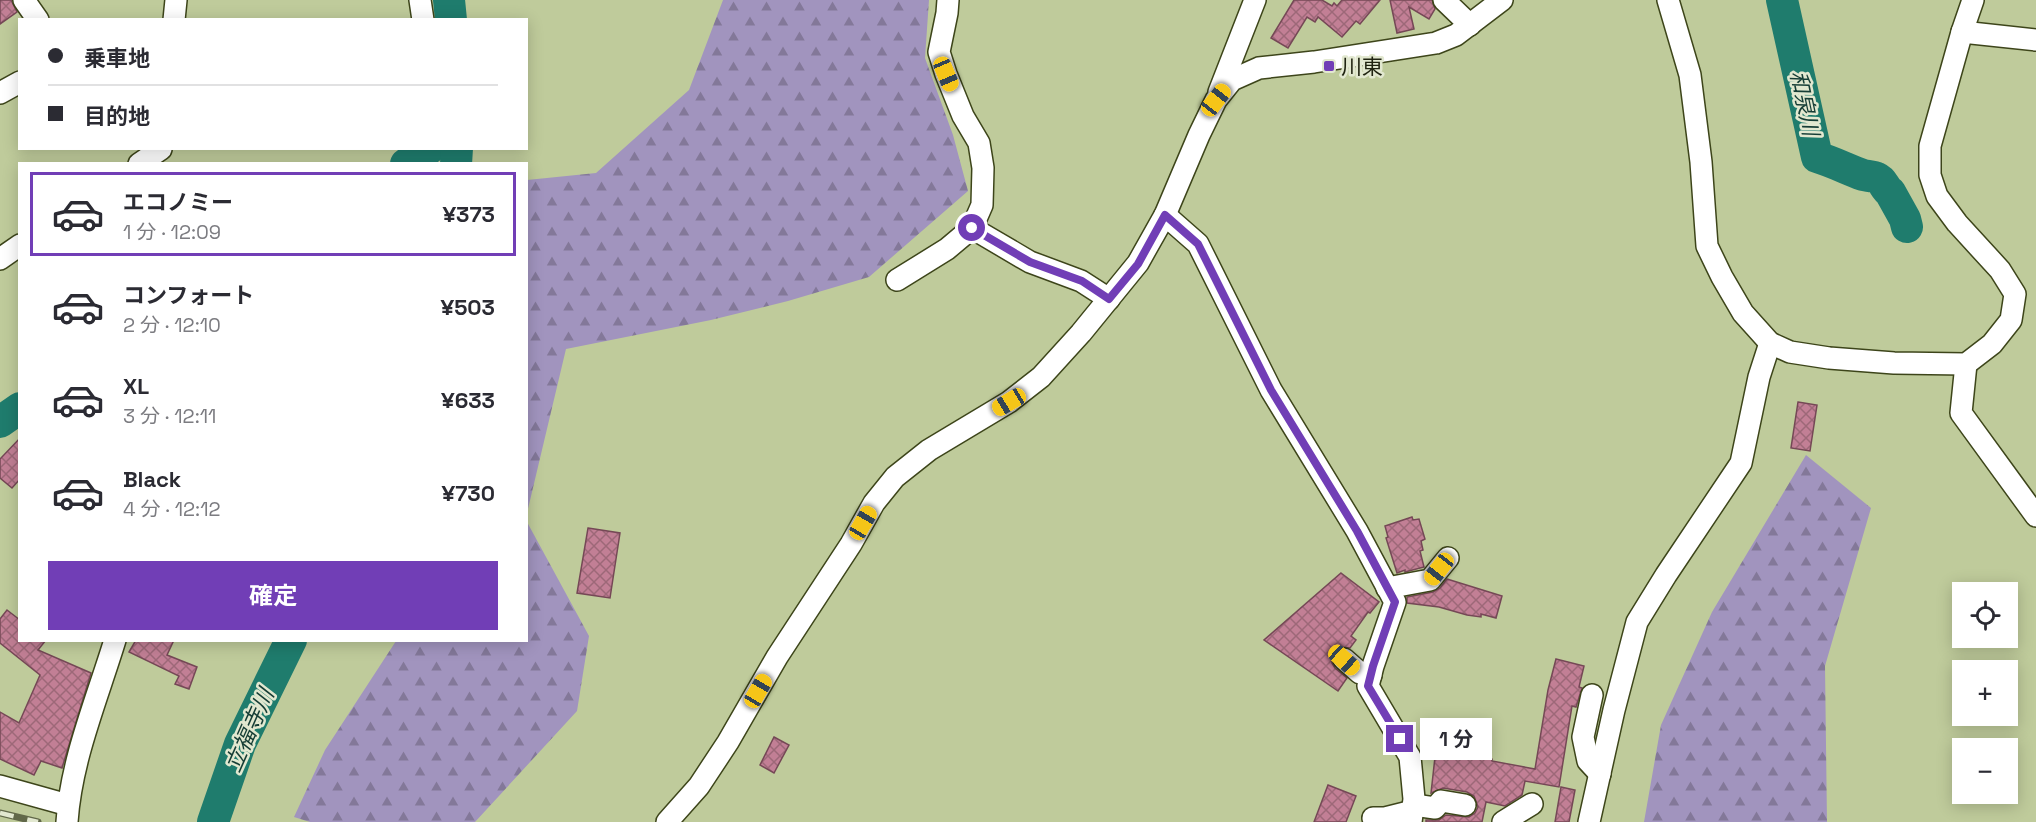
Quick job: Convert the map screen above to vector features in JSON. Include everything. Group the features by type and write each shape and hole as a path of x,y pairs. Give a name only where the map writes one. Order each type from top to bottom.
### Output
{"street":[{"path":"24,0 37,18"},
{"path":"174,18 176,0"},
{"path":"420,0 423,18"},
{"path":"897,280 947,249 972,228 982,205 983,168 979,143 963,116 939,52 948,0"},
{"path":"667,822 699,786 728,742 777,657 851,544 874,503 895,477 929,450 1009,402 1041,377 1082,333 1138,264 1165,215 1216,100 1254,0"},
{"path":"1444,0 1470,25"},
{"path":"1216,100 1232,80 1259,68 1436,43 1455,35 1502,0"},
{"path":"1668,0 1689,75 1701,162 1707,246 1743,312 1770,343 1791,352 1830,358 1894,363 1966,364 1992,344 2011,320 2015,294 2000,270 1936,196 1930,175 1930,146 1973,0"},
{"path":"1962,32 2036,40"},
{"path":"0,93 18,83"},
{"path":"142,162 159,150"},
{"path":"1165,215 1198,244 1271,390 1357,531 1395,602 1368,686 1410,757 1412,813"},
{"path":"972,228 1030,262 1082,281 1109,299"},
{"path":"0,259 18,246"},
{"path":"1589,822 1637,622 1741,463 1759,377 1770,343"},
{"path":"1966,364 1961,412 2036,516"},
{"path":"1388,588 1430,580 1448,558"},
{"path":"0,786 67,813 78,761 114,642"},
{"path":"1344,660 1360,674 1371,675"},
{"path":"1592,695 1583,737 1588,761 1600,774"},
{"path":"1373,818 1385,818 1435,808 1442,801 1465,806"},
{"path":"1503,822 1532,804"}],"green space":[{"path":"723,0 929,0 925,58 953,135 968,191 869,277 788,301 711,320 566,349 528,509 528,180 596,173 689,90"},
{"path":"1806,455 1871,508 1825,666 1827,822 1644,822 1661,725 1712,612"},
{"path":"528,524 589,636 577,711 475,822 310,822 294,817 325,750 395,642 528,642"}],"building":[{"path":"0,0 11,0 17,12 0,24"},
{"path":"1294,0 1322,0 1332,6 1334,3 1337,6 1342,0 1380,0 1360,24 1356,21 1342,37 1318,17 1315,22 1307,17 1288,48 1271,38"},
{"path":"1390,0 1432,0 1435,9 1429,19 1409,7 1414,29 1397,33"},
{"path":"1798,402 1817,405 1810,451 1791,448"},
{"path":"18,440 18,481 12,488 0,478 0,459"},
{"path":"1412,517 1413,520 1419,519 1425,539 1421,541 1423,550 1420,551 1424,567 1397,573 1386,538 1388,537 1385,526"},
{"path":"588,528 620,533 610,598 577,593"},
{"path":"1341,573 1379,602 1370,613 1368,612 1351,636 1356,640 1350,648 1339,647 1332,656 1335,668 1347,678 1338,691 1264,640"},
{"path":"1447,579 1502,596 1496,618 1481,614 1481,617 1467,615 1439,607 1407,603 1407,597 1433,592 1440,588"},
{"path":"7,610 18,618 18,642 44,642 38,650 91,673 62,768 41,761 34,775 0,759 0,712 19,723 40,675 0,643 0,619"},
{"path":"135,642 173,642 167,655 197,667 189,689 175,684 179,676 129,652"},
{"path":"1556,659 1584,666 1579,687 1582,688 1576,707 1572,706 1559,787 1525,781 1522,795 1505,806 1486,802 1482,822 1426,822 1426,820 1439,820 1446,815 1469,817 1478,807 1474,796 1467,792 1443,788 1431,793 1436,748 1465,752 1465,754 1492,759 1492,761 1535,769 1548,690"},
{"path":"774,737 789,745 774,773 760,765"},
{"path":"1328,785 1356,796 1346,822 1314,822"},
{"path":"1561,787 1575,790 1569,822 1555,822"}],"waterway":[{"path":"449,0 451,18"},
{"name":"和泉川","path":"1782,0 1817,157 1879,179 1890,192 1907,227"},
{"path":"409,162 427,150"},
{"name":"立福寺川","path":"456,162 457,150"},
{"path":"0,422 18,409"},
{"name":"立福寺川","path":"213,822 240,744 290,642"}],"railway":[{"path":"0,813 38,822"}],"place":[{"name":"川東","path":"1329,66"}],"route":[{"path":"972,228 1030,262 1082,281 1109,299 1138,264 1165,215 1198,244 1271,390 1357,531 1395,602 1368,686 1400,739"}]}
